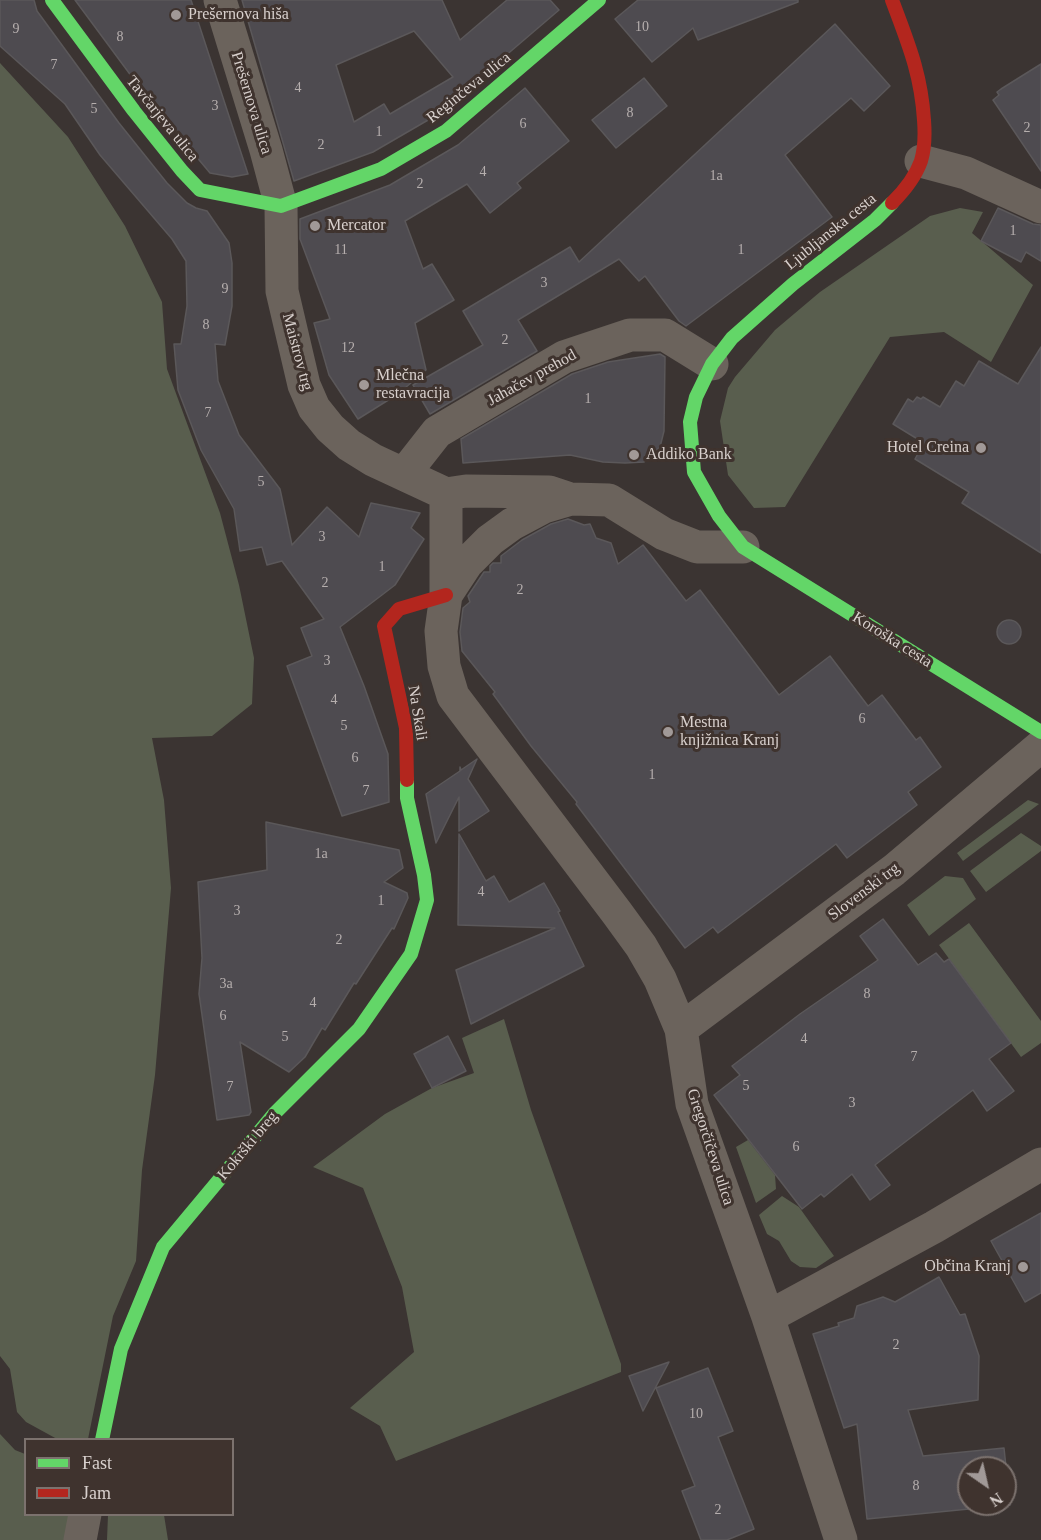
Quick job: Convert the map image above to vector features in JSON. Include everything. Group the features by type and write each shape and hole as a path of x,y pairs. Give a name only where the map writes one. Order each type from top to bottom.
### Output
{"street":[{"name":"Tavčarjeva ulica","path":"52,0 120,94 200,190 281,206"},
{"name":"Prešernova ulica","path":"220,0 271,173"},
{"name":"Reginčeva ulica","path":"281,206 381,169 446,131 598,0"},
{"name":"Ljubljanska cesta","path":"712,364 732,338 793,284 875,220 907,188 921,161 925,136 922,90 915,61 892,0"},
{"path":"921,161 966,174 1041,207"},
{"name":"Maistrov trg","path":"271,173 281,206 282,291 304,385 314,408 330,428 349,445 373,460 446,494"},
{"name":"Jahačev prehod","path":"404,474 437,432 564,357 630,335 665,335 712,364"},
{"name":"Koroška cesta","path":"712,364 696,397 690,422 694,472 719,516 743,547 1041,732"},
{"path":"446,595 446,494 466,491 549,492 571,499 609,500 664,534 698,547 743,547"},
{"path":"446,595 467,563 490,540 512,524 544,507 571,499"},
{"name":"Na Skali","path":"424,875 407,798 406,728 384,626 399,609 446,595"},
{"name":"Gregorčičeva ulica","path":"446,595 441,631 444,666 453,696 641,946 660,979 681,1029 692,1104 768,1317 833,1536"},
{"name":"Slovenski trg","path":"681,1029 894,870 1041,746"},
{"name":"Kokrški breg","path":"102,1438 121,1349 163,1247 274,1114 359,1029 411,954 427,900 424,875"},
{"path":"768,1317 934,1227 1041,1164"},
{"path":"80,1540 85,1516"}],"green space":[{"path":"0,63 68,137 125,226 162,302 167,369 220,513 239,585 254,658 252,704 212,736 152,738 164,800 171,888 155,1075 142,1170 136,1261 113,1316 88,1438 55,1438 26,1422 17,1412 10,1369 0,1356"},
{"path":"960,208 983,212 972,233 1033,285 991,362 944,332 890,337 785,507 754,508 728,475 720,421 728,388 735,377 775,330 820,292 930,216"},
{"path":"1028,800 1039,804 963,861 957,853"},
{"path":"1021,833 1041,846 1041,851 986,892 970,871"},
{"path":"945,876 963,878 976,899 929,936 907,905"},
{"path":"969,923 1041,1021 1041,1043 1021,1057 939,945"},
{"path":"504,1019 531,1110 621,1364 621,1372 396,1461 380,1426 350,1408 414,1352 402,1287 363,1188 313,1167 385,1114 432,1088 474,1073 462,1038"},
{"path":"748,1140 775,1175 776,1189 756,1203 736,1147"},
{"path":"782,1196 799,1207 834,1256 816,1268 800,1267 791,1261 779,1241 767,1234 759,1215"},
{"path":"0,1434 15,1450 24,1454 24,1516 73,1516 68,1540 0,1540"},
{"path":"108,1516 164,1516 168,1540 107,1540"}],"building":[{"path":"0,0 34,0 37,11 119,123 167,183 187,203 207,211 229,243 232,263 232,306 225,345 215,344 218,381 239,435 280,489 292,545 327,507 359,537 371,503 420,513 411,528 424,539 395,585 340,627 388,754 389,802 342,816 287,666 312,656 301,628 324,619 282,561 267,565 262,547 240,551 234,509 201,450 178,390 174,344 181,344 187,306 186,261 172,239 100,155 65,104 0,46"},
{"path":"75,0 191,0 248,174 232,177 210,173 149,100"},
{"path":"242,0 442,0 460,40 507,0 550,0 559,10 435,116 373,152 294,181","holes":["414,31 453,77 390,114 384,104 354,122 336,65"]},
{"path":"638,0 798,0 798,2 698,40 693,28 652,62 615,19"},
{"path":"835,24 890,86 864,111 851,98 785,155 832,217 686,326 679,321 645,276 639,281 619,259 518,320 537,351 430,414 413,385 483,345 463,311 570,247 579,262"},
{"path":"1041,64 1041,171 993,100 999,95 997,92"},
{"path":"644,78 667,106 616,148 592,120"},
{"path":"525,88 569,141 517,183 521,188 490,213 467,184 405,221 423,269 432,264 454,300 415,323 426,370 398,394 358,419 329,375 314,323 330,319 300,239 300,219 390,185 458,145"},
{"path":"998,208 1033,224 1041,225 1041,261 1026,252 1021,262 981,241"},
{"name":"Hotel Creina","path":"1041,347 1041,553 962,503 969,492 915,459 924,443 893,424 908,399 913,402 917,397 921,399 923,397 940,407 956,381 964,386 979,361 1018,384"},
{"path":"660,354 665,357 664,431 660,447 644,462 603,462 570,455 463,463 461,439 572,374 608,362"},
{"path":"568,519 584,525 590,524 596,538 611,543 618,564 643,545 686,601 700,590 779,695 830,656 868,706 882,695 916,740 920,737 941,767 908,792 917,805 847,858 836,844 718,933 713,927 685,948 576,804 577,802 531,746 493,694 495,692 462,651 460,632 463,608 470,602 468,596 484,572 490,572 490,566 493,563 501,563 501,556 522,540 551,524"},
{"path":"1009,620 1018,623 1021,632 1018,641 1009,644 1000,641 997,632 1000,623"},
{"path":"477,759 468,779 489,811 459,831 459,797 436,843 426,794 460,771 460,767 461,770"},
{"path":"266,822 399,850 403,868 384,882 407,893 408,898 394,929 392,928 356,984 354,983 325,1030 322,1028 305,1057 289,1072 240,1042 251,1112 249,1115 217,1120 199,994 202,958 198,882 267,870"},
{"path":"459,834 486,881 494,876 509,902 544,883 560,911 558,912 584,966 471,1024 456,970 555,928 458,925"},
{"path":"883,919 918,965 936,953 944,962 949,959 1011,1043 989,1059 1014,1091 987,1111 973,1090 875,1165 890,1185 870,1200 852,1174 824,1197 821,1194 802,1209 714,1095 740,1075 732,1066 800,1014 878,960 860,936"},
{"path":"448,1036 466,1071 432,1088 414,1054"},
{"name":"Občina Kranj","path":"1041,1213 1041,1293 1025,1302 991,1241"},
{"path":"939,1277 960,1315 965,1314 979,1356 978,1400 908,1410 923,1456 1004,1448 1005,1456 957,1456 957,1510 867,1519 857,1424 844,1428 813,1334 839,1326 838,1323 854,1318 857,1306 883,1297 895,1302"},
{"path":"669,1362 643,1411 629,1376"},
{"path":"708,1368 733,1431 718,1437 754,1529 727,1540 701,1540 682,1491 695,1486 656,1388"}],"traffic: fast":[{"path":"52,0 134,111 200,190 281,206 381,169 446,131 599,0"},
{"path":"892,203 875,220 793,284 732,338 712,364 696,397 690,422 694,472 719,516 743,547 1041,732"},
{"path":"102,1438 121,1349 163,1247 274,1114 359,1029 411,954 427,900 424,875 407,798 407,780"}],"traffic: jam":[{"path":"892,0 917,73 925,135 919,167 909,184 892,203"},
{"path":"407,780 406,728 384,626 399,609 446,595"}],"place":[{"name":"Prešernova hiša","path":"176,15"},
{"name":"Mercator","path":"315,226"},
{"name":"Mlečna restavracija","path":"364,385"},
{"name":"Hotel Creina","path":"981,448"},
{"name":"Addiko Bank","path":"634,455"},
{"name":"Mestna knjižnica Kranj","path":"668,732"},
{"name":"Občina Kranj","path":"1023,1267"}]}
